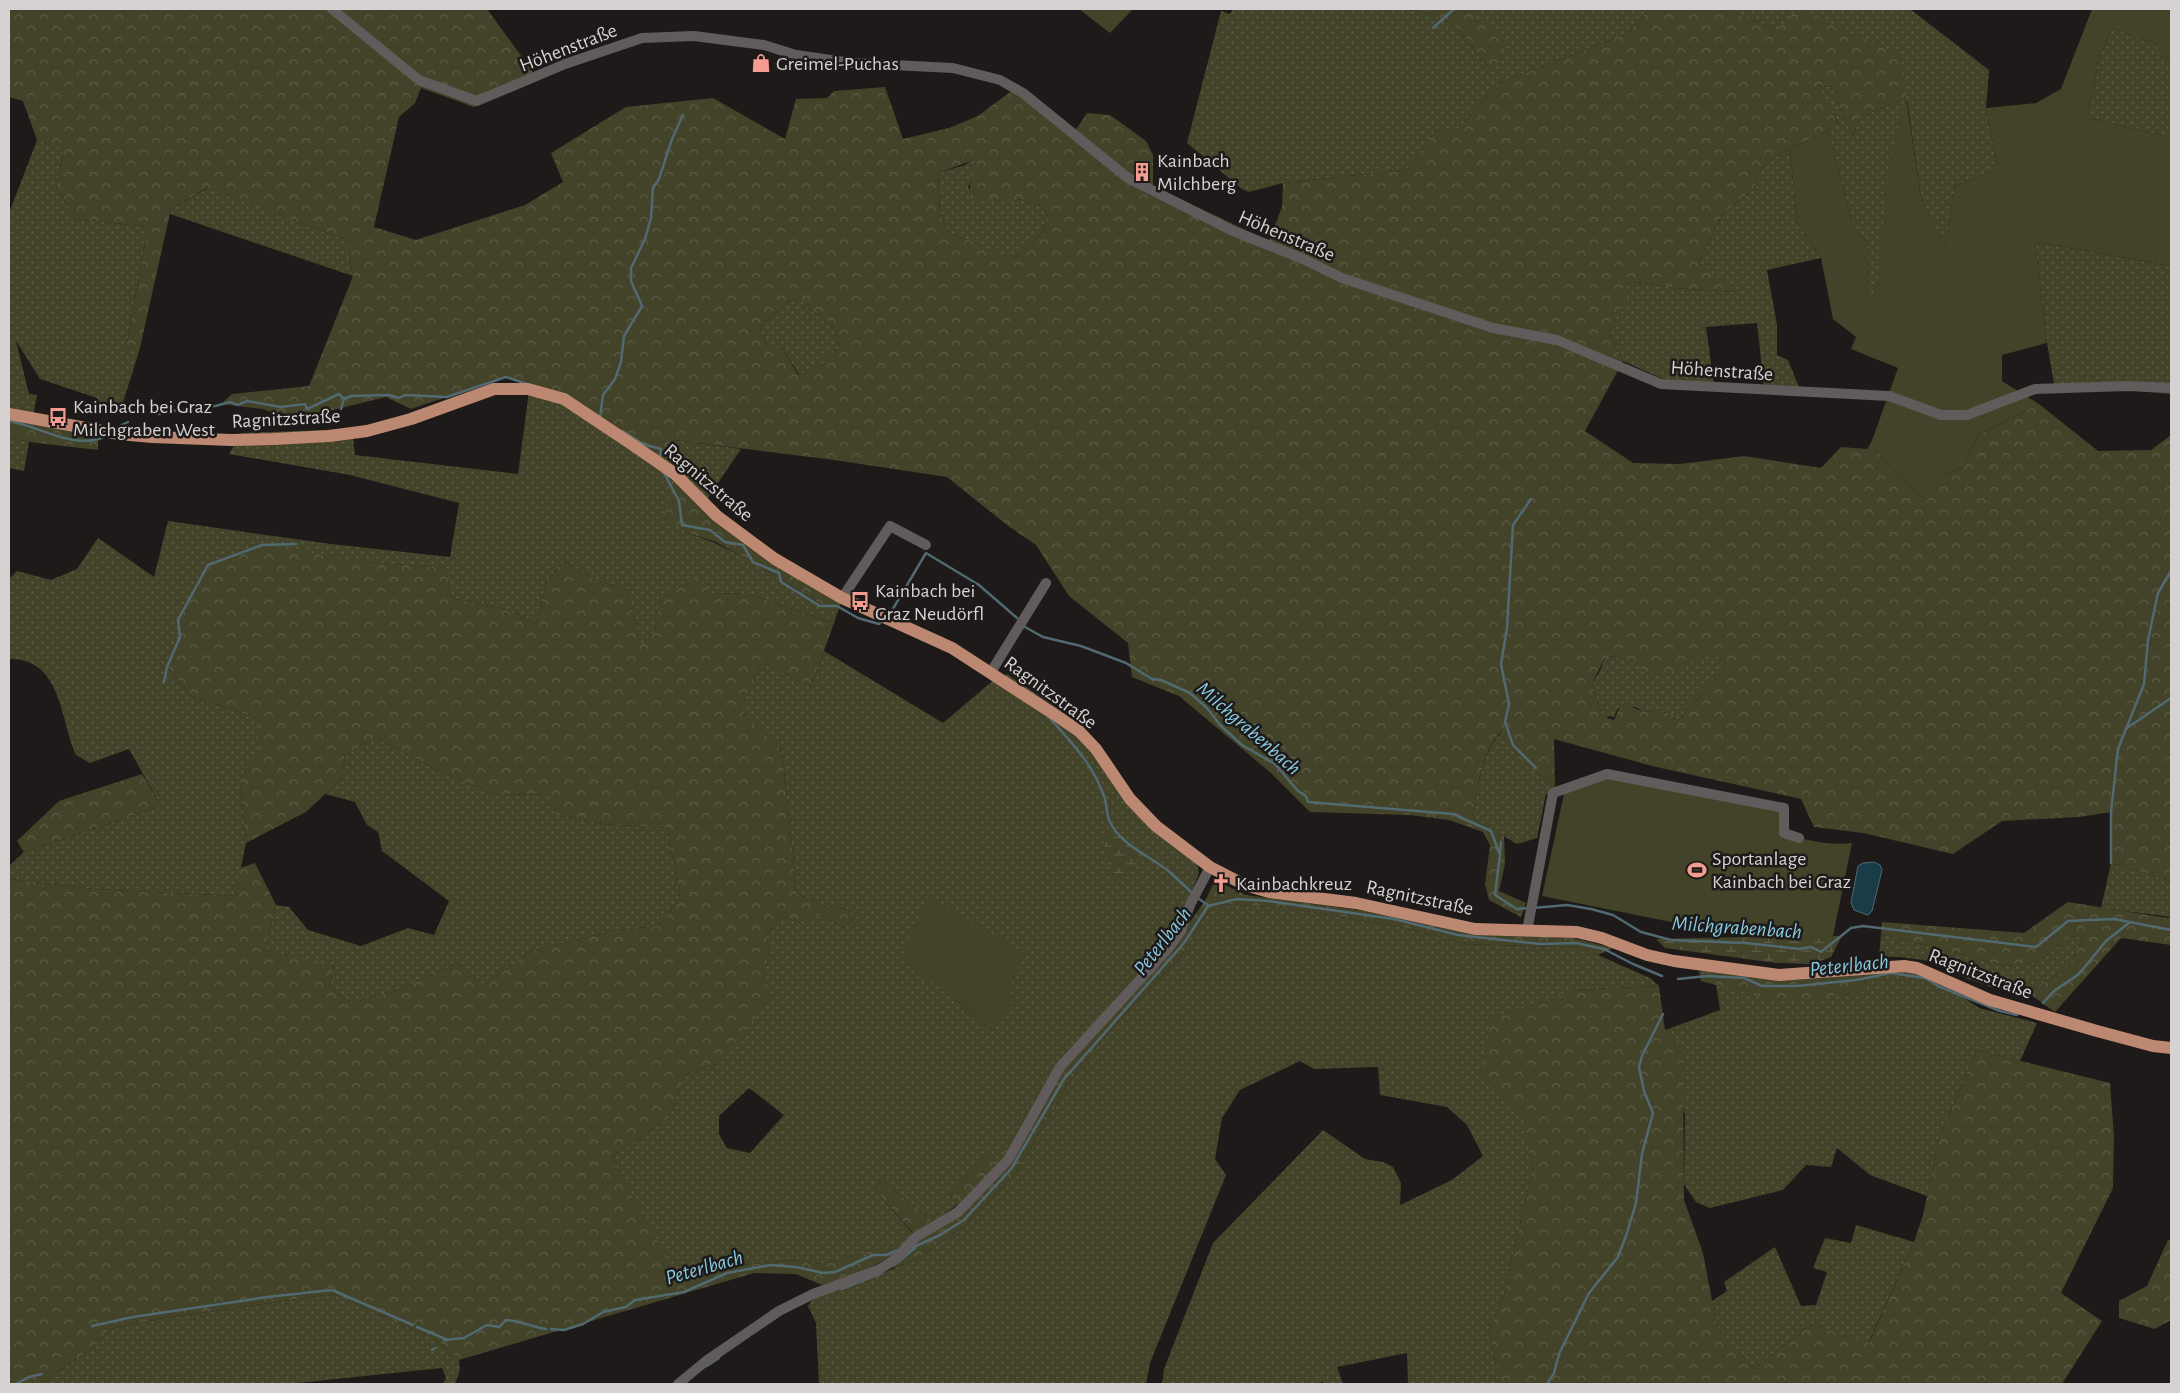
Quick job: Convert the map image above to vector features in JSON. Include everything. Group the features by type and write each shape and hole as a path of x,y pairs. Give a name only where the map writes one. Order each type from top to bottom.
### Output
{"main road":[{"name":"Ragnitzstraße","path":"9,414 119,434 230,440 274,439 329,436 368,431 494,389 528,389 564,399 675,474 717,516 768,554 842,598 952,648 1079,731 1096,749 1130,800 1156,826 1210,867 1244,885 1268,892 1356,902 1475,929 1577,932 1602,938 1647,956 1779,975 1904,966 1917,968 1990,1000 2096,1032 2153,1046 2171,1048"}],"street":[{"name":"Höhenstraße","path":"332,9 420,80 477,102 565,64 642,38 694,36 764,45 796,56 852,64 953,68 990,76 1023,94 1128,178 1231,230 1303,259 1342,278 1493,328 1557,340 1661,384 1889,396 1941,415 1967,416 2035,389 2128,386 2171,388"},
{"path":"842,598 890,526 926,545"},
{"path":"991,672 1046,583"},
{"path":"1527,931 1553,793 1608,774 1784,808 1784,833 1799,838"},
{"path":"678,1384 706,1361 779,1311 813,1294 878,1270 893,1261 916,1237 958,1212 1008,1160 1060,1067 1168,950 1181,931 1190,904 1210,867"}],"green space":[{"path":"9,9 487,9 538,79 474,107 421,88 415,103 399,117 374,227 416,240 525,205 563,182 551,153 626,107 713,98 785,139 796,99 827,98 834,91 885,87 903,139 949,128 978,116 1018,86 1073,134 1087,113 1110,115 1146,141 1153,155 1153,186 1269,241 1282,207 1283,183 1406,170 1435,132 1456,132 1497,84 1627,34 1650,9 1725,9 1777,30 1797,9 1900,55 1906,98 1860,117 1853,136 1831,87 1818,85 1838,124 1828,132 1790,148 1762,167 1753,189 1722,215 1698,263 1737,292 1674,288 1637,282 1626,284 1630,302 1619,310 1610,335 1623,361 1585,431 1633,463 1680,464 1744,456 1821,468 1841,447 1867,449 1871,443 1893,471 1922,498 1944,475 1964,467 1978,435 2039,404 2098,451 2151,450 2171,435 2171,881 2111,863 2111,812 2079,817 2002,821 1953,854 1863,833 1814,827 1801,799 1652,766 1554,739 1555,786 1521,761 1502,731 1489,749 1481,771 1472,817 1504,835 1505,864 1499,891 1526,903 1521,917 1489,900 1485,884 1490,845 1483,832 1449,820 1410,815 1310,812 1271,773 1179,696 1132,677 1128,643 1069,596 1036,545 1007,525 947,477 834,460 674,440 658,455 568,395 506,377 411,409 386,397 292,420 263,409 221,404 232,394 309,386 353,276 347,240 207,188 171,209 140,348 126,349 148,227 76,219 56,187 64,150 37,140 23,101 9,97","holes":["974,160 970,189 971,199 1009,203 1020,199 1041,206 1048,215 1045,229 1014,259 950,234 940,214 938,173","801,298 807,306 830,323 837,337 839,348 826,358 822,365 798,375 783,349 768,346 760,329 762,324 788,302","1714,653 1724,664 1723,671 1686,709 1682,718 1675,720 1673,713 1642,711 1622,703 1614,720 1607,718 1610,715 1602,715 1592,684 1605,657 1620,658 1653,673 1668,674"]},
{"path":"1079,9 1133,9 1110,33"},
{"path":"1233,9 1404,9 1436,15 1457,27 1489,69 1485,24 1476,21 1473,12 1475,9 1650,9 1627,34 1497,84 1456,132 1435,132 1406,170 1283,183 1249,192 1242,189 1187,143 1221,11 1230,14"},
{"path":"1404,9 1475,9 1473,12 1476,21 1485,24 1505,42 1503,59 1489,69 1457,27 1436,15"},
{"path":"1725,9 1910,9 1989,70 1986,108 1998,169 1955,186 1945,248 1921,198 1907,100 1877,286 1868,305 1867,242 1853,225 1828,132 1838,123 1817,85 1831,87 1853,136 1860,117 1906,98 1777,30"},
{"path":"2092,9 2171,9 2171,64 2156,44 2112,28 2098,61 2094,87 2086,117 2171,138 2171,266 2035,242 2047,343 2002,355 2002,381 2039,404 1978,435 1964,467 1944,475 1922,498 1893,471 1871,443 1898,368 1851,349 1856,337 1833,319 1821,258 1797,222 1790,148 1828,132 1853,225 1867,242 1868,304 1877,286 1888,170 1906,98 1921,198 1945,247 1955,186 1998,169 1986,108 2036,103 2061,89"},
{"path":"2112,28 2156,44 2171,64 2171,138 2086,117 2094,87 2098,61"},
{"path":"37,140 64,149 56,187 76,219 148,227 126,348 140,348 120,412 99,408 97,398 40,379 16,341 29,394 37,395 32,422 9,418 9,213"},
{"path":"1790,148 1797,222 1821,258 1767,270 1777,325 1777,355 1788,360 1799,387 1764,387 1757,323 1706,327 1714,384 1663,379 1623,361 1610,335 1626,284 1637,282 1674,288 1736,292 1698,263 1722,215 1753,189 1762,167"},
{"path":"974,159 974,172 968,188 993,200 1006,202 1020,199 1041,206 1048,215 1045,229 1014,259 950,234 940,214 938,173 965,165"},
{"path":"208,188 347,240 353,276 170,214 171,209"},
{"path":"2035,242 2171,266 2171,394 2113,389 2055,389 2047,343"},
{"path":"801,298 807,306 830,323 837,337 839,348 826,358 822,365 799,375 783,349 768,346 760,329 762,324 788,302"},
{"path":"530,384 674,440 741,449 685,532 725,548 782,579 837,614 834,623 748,594 710,593 660,598 655,631 641,646 627,590 596,580 564,562 547,580 536,623 501,608 451,598 446,568 366,562 178,620 180,637 167,667 192,696 257,718 260,748 240,779 246,843 235,896 94,889 9,879 9,866 24,852 161,806 129,749 90,763 76,755 62,709 49,680 40,669 26,661 9,659 9,579 17,571 51,580 77,569 98,538 154,577 168,521 331,544 450,557 459,503 350,475 229,454 241,433 352,429 355,455 518,474"},
{"path":"9,418 98,436 98,450 29,442 9,437"},
{"path":"9,437 29,442 24,471 9,468"},
{"path":"683,475 706,500 785,561 844,594 837,614 760,566 716,542 685,532 663,516"},
{"path":"262,545 366,562 446,568 451,598 501,608 536,623 547,580 564,562 596,580 627,590 641,645 655,631 660,598 697,576 710,593 748,594 834,623 811,687 762,662 740,710 782,751 797,894 820,904 852,911 854,922 844,928 822,915 796,922 780,915 767,936 769,953 763,981 773,996 717,1064 685,1075 669,1118 611,1157 680,1283 707,1268 794,1260 821,1264 904,1243 913,1233 874,1189 881,1180 934,1222 958,1205 950,1195 984,1155 998,1163 1045,1084 1168,952 1205,901 1215,880 1246,895 1374,912 1467,933 1573,938 1613,948 1598,955 1582,948 1466,944 1411,929 1288,908 1223,904 1207,913 1181,957 1114,1025 1069,1083 1016,1172 967,1224 917,1259 894,1268 886,1259 865,1271 822,1285 796,1274 754,1273 459,1360 437,1340 333,1294 159,1319 110,1329 96,1345 40,1384 9,1384 9,879 94,889 235,896 240,868 255,863 276,905 265,950 334,965 329,988 351,1003 396,991 458,963 484,985 531,951 616,930 659,926 680,897 667,828 603,824 556,815 547,794 496,795 440,772 375,737 345,755 342,778 306,812 246,843 240,779 259,748 257,718 192,696 167,667 180,637 178,620 208,565"},
{"path":"824,651 943,723 990,683 1007,674 1063,712 1091,750 1197,864 1199,873 1168,952 1045,1084 998,1164 984,1155 950,1195 958,1204 934,1222 881,1180 874,1189 913,1234 904,1244 821,1264 794,1260 707,1268 680,1284 611,1157 669,1118 685,1075 717,1064 763,981 769,953 767,936 780,915 796,922 822,915 844,928 852,911 820,904 797,894 782,751 740,710 762,662 811,687","holes":["1024,952 992,1031 954,998","749,1088 784,1115 750,1153 727,1148 719,1134 719,1116"]},
{"path":"1714,652 1724,664 1723,671 1686,709 1682,718 1675,720 1673,713 1642,711 1636,707 1618,708 1614,717 1602,715 1592,684 1600,671 1605,657 1625,659 1658,674"},
{"path":"1503,731 1521,761 1555,786 1553,795 1546,794 1537,838 1517,844 1472,817 1485,760 1496,739"},
{"path":"375,737 440,772 496,795 548,794 557,815 603,824 667,828 680,897 659,926 616,930 531,951 484,985 458,963 396,991 351,1003 329,988 334,966 265,950 276,905 289,907 308,930 361,946 408,928 434,935 449,901 382,851 378,832 367,825 355,802 325,794 342,778 345,755"},
{"path":"142,774 161,806 24,852 17,841 59,801"},
{"name":"Sportanlage Kainbach bei Graz","path":"1600,776 1784,808 1784,833 1818,842 1852,843 1833,936 1827,939 1813,939 1704,922 1686,925 1542,896 1564,794"},
{"path":"1116,830 1144,856 1113,885 1103,838"},
{"path":"2111,863 2171,881 2171,917 2101,908"},
{"path":"928,896 1024,953 1009,989 1015,999 992,1031 954,998 901,960"},
{"path":"2068,902 2167,918 2171,917 2171,945 2121,938 2055,1012 2027,992 2067,969 2085,936 2069,937 2041,961 2006,966 1881,934 1882,922 2024,933"},
{"path":"1223,904 1288,908 1411,929 1466,944 1582,948 1650,978 1659,986 1572,990 1480,1071 1522,1115 1533,1167 1504,1294 1489,1331 1500,1384 1408,1384 1407,1353 1337,1367 1343,1384 1323,1384 1323,1381 1319,1384 1162,1384 1164,1369 1213,1243 1323,1130 1365,1159 1383,1162 1393,1167 1401,1183 1400,1205 1452,1180 1483,1156 1467,1125 1447,1107 1380,1095 1378,1067 1314,1069 1300,1061 1240,1090 1222,1118 1215,1159 1226,1175 1150,1363 1146,1384 819,1384 816,1323 808,1306 817,1293 845,1288 917,1259 967,1224 1016,1172 1069,1083 1114,1025 1181,957 1207,913"},
{"path":"1881,934 2006,966 2041,961 2069,937 2085,936 2067,969 2027,992 1991,987 1968,979 1936,962 1901,957 1879,957"},
{"path":"1791,936 1826,939 1833,936 1842,936 1831,957 1813,964 1776,963 1665,948 1656,939"},
{"path":"1699,971 1793,979 1863,974 1866,990 1825,998 1770,999 1701,981"},
{"path":"1889,971 1916,972 1939,980 1979,1008 2037,1023 2020,1061 1977,1050 1939,1138 1927,1196 1870,1175 1837,1148 1831,1167 1806,1165 1783,1190 1710,1208 1696,1202 1684,1184 1685,1115 1665,1030 1720,1010 1716,983 1770,999 1866,989 1863,974"},
{"path":"1659,986 1665,1030 1683,1045 1684,1200 1703,1253 1717,1327 1754,1369 1811,1324 1869,1343 1914,1242 1923,1215 1939,1138 1977,1050 2110,1083 2114,1136 2113,1188 2061,1293 2102,1321 2062,1384 1500,1384 1489,1331 1504,1294 1533,1167 1521,1115 1480,1071 1493,1017 1572,990"},
{"path":"1856,1225 1914,1242 1868,1344 1811,1324 1754,1369 1717,1327 1712,1301 1727,1291 1724,1282 1775,1247 1801,1306 1816,1305 1827,1272 1813,1268 1825,1238 1851,1243"},
{"path":"2168,1240 2171,1240 2171,1320 2155,1329 2119,1318 2119,1301 2147,1286"},
{"path":"333,1294 437,1340 459,1360 460,1370 455,1384 443,1384 446,1378 442,1368 288,1384 40,1384 96,1345 110,1329 159,1319"}],"water":[{"path":"1874,862 1880,865 1882,870 1872,911 1868,915 1854,910 1851,903 1858,866 1863,863"}],"waterway":[{"path":"1433,28 1454,9"},
{"path":"600,417 603,395 615,379 621,362 624,336 642,306 631,281 631,268 645,239 651,218 653,188 659,179 672,139 683,115"},
{"name":"Milchgrabenbach","path":"159,414 172,410 178,411 215,406 230,402 238,405 247,401 281,407 305,404 307,409 339,394 344,399 351,396 389,395 399,398 405,395 447,397 506,377 527,384"},
{"path":"341,409 344,399"},
{"name":"Milchgrabenbach","path":"9,421 68,439 80,441 104,437"},
{"name":"Milchgrabenbach","path":"116,428 128,422"},
{"name":"Milchgrabenbach","path":"623,431 643,444 661,449 660,458"},
{"name":"Milchgrabenbach","path":"664,473 679,501 682,525 710,530 725,542 743,545 753,562 779,573 781,582 820,606 837,606 858,618 879,624 881,622"},
{"path":"1531,499 1513,525 1507,628 1501,664 1509,704 1505,722 1513,745 1536,768"},
{"path":"164,682 167,667 180,637 178,620 208,565 262,545 296,544"},
{"name":"Milchgrabenbach","path":"891,612 926,553 979,585 1017,618"},
{"path":"2111,863 2111,812 2118,749 2144,684 2148,640 2158,593 2171,571"},
{"name":"Milchgrabenbach","path":"1025,627 1043,637 1081,646 1126,663 1152,679 1161,680 1190,693 1242,745 1275,764 1298,791 1306,796 1308,802 1453,814 1491,831 1500,855 1495,895 1517,909 1528,908"},
{"path":"2127,728 2171,698"},
{"path":"1049,717 1080,754 1093,773 1104,796 1109,819 1115,831 1130,845 1172,874 1191,892"},
{"name":"Milchgrabenbach","path":"1500,853 1501,842"},
{"path":"1199,899 1208,905"},
{"name":"Peterlbach","path":"912,1248 940,1235 964,1220 1011,1169 1064,1079 1184,943 1208,906 1237,899 1268,901 1394,919 1458,935 1540,944 1576,943 1604,949 1662,976"},
{"name":"Milchgrabenbach","path":"1533,908 1567,905 1591,909 1613,915 1641,932 1671,940 1745,943 1800,949 1811,947 1821,952 1851,928 1863,926 2036,947 2068,921 2114,919 2171,930"},
{"name":"Peterlbach","path":"2043,1003 2054,991 2079,974 2106,941 2130,922"},
{"name":"Peterlbach","path":"1678,979 1707,976 1744,978 1762,986 1797,986 1856,980 1891,973 1925,978 1938,986 2000,1011 2017,1015"},
{"path":"1547,1384 1554,1373 1559,1354 1589,1293 1618,1257 1626,1236 1636,1203 1642,1154 1653,1113 1644,1091 1639,1067 1642,1056 1663,1014"},
{"path":"898,1262 915,1248"},
{"name":"Peterlbach","path":"551,1329 564,1330 583,1324 603,1312 626,1307 635,1300 684,1292 727,1273 770,1265 796,1267 823,1273 835,1272 873,1255 886,1255 898,1250"},
{"path":"841,1289 882,1273"},
{"path":"92,1326 133,1317 267,1297 332,1290 413,1325"},
{"name":"Peterlbach","path":"444,1340 464,1338 487,1325 499,1327 506,1320 546,1329"},
{"path":"417,1327 448,1340"},
{"path":"707,1366 719,1358"},
{"name":"Peterlbach","path":"16,1384 29,1377 42,1374"}],"place":[{"name":"Greimel-Puchas","path":"761,63"},
{"name":"Kainbach Milchberg","path":"1142,172"},
{"name":"Kainbach bei Graz Milchgraben West","path":"58,417"},
{"name":"Kainbach bei Graz Neudörfl","path":"860,601"},
{"name":"Sportanlage Kainbach bei Graz","path":"1697,870"},
{"name":"Kainbachkreuz","path":"1221,883"}]}
